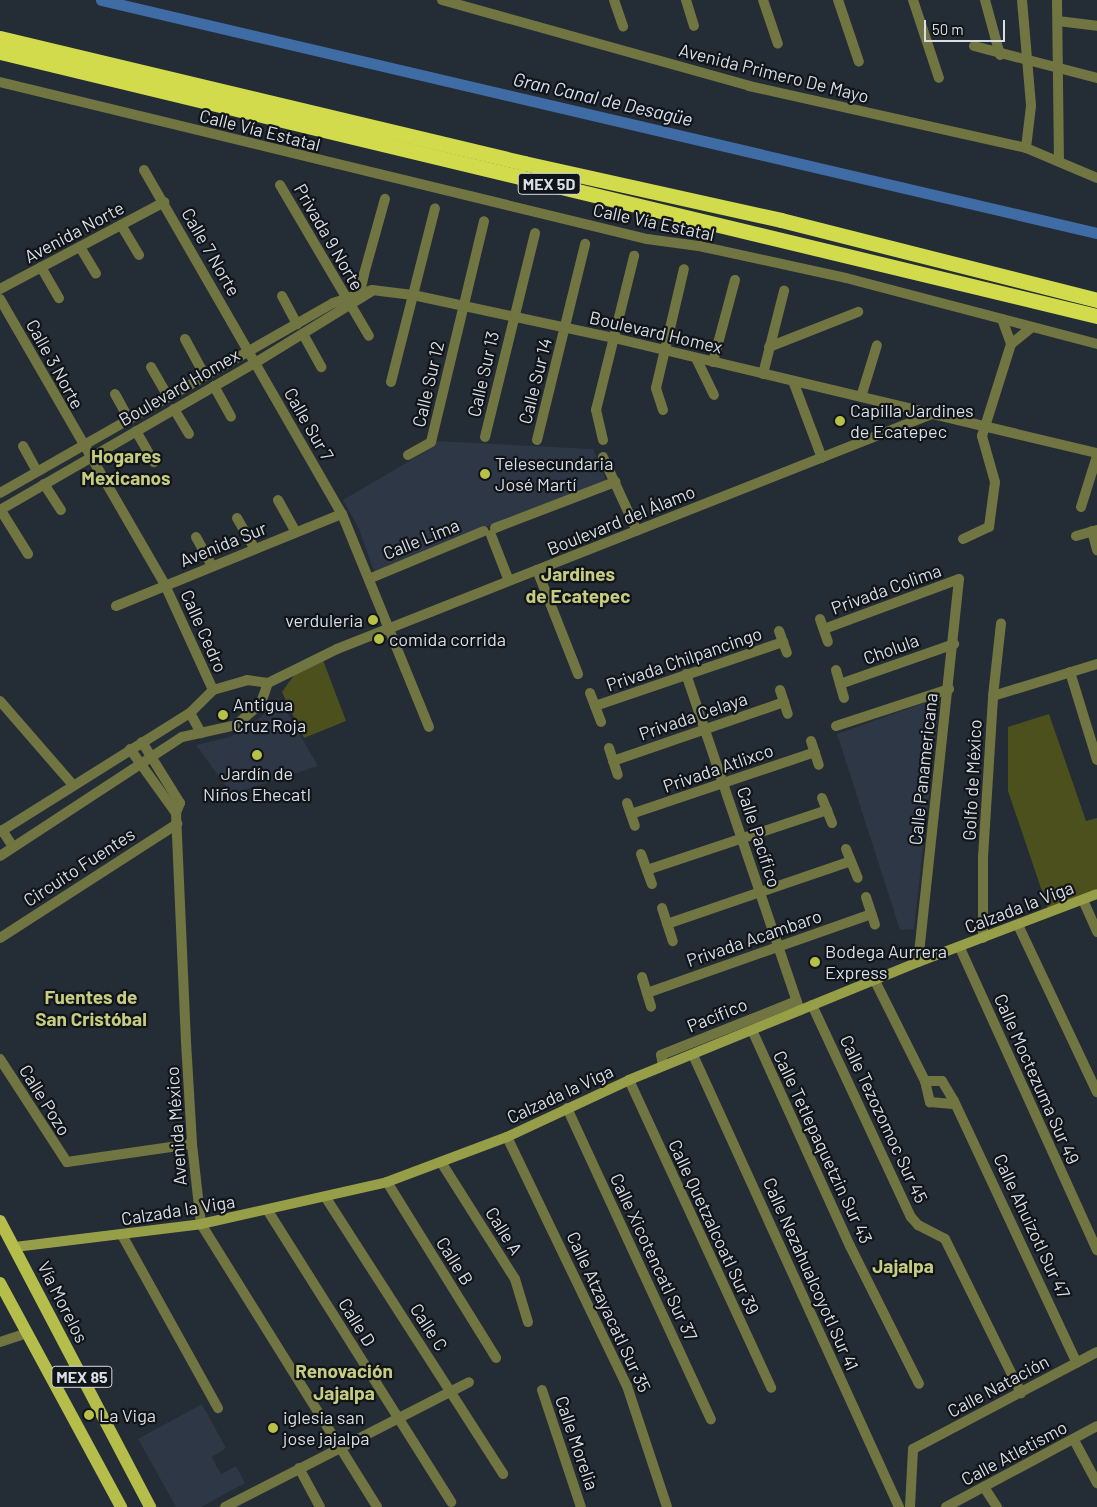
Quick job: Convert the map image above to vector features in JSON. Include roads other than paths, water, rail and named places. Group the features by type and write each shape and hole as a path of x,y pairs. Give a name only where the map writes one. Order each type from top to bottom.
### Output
{"highway":[{"name":"MEX 5D","path":"0,38 524,162 781,220 1097,300"},
{"name":"MEX 5D","path":"0,52 1097,316"}],"main road":[{"name":"Calzada la Viga","path":"15,1247 122,1236 201,1224 326,1198 387,1182 506,1137 629,1080 752,1030 798,1005 812,1005 918,962 960,948 1097,894"},
{"name":"Vía Morelos","path":"0,1220 150,1507"},
{"name":"MEX 85","path":"0,1283 121,1507"}],"street":[{"name":"Avenida Primero De Mayo","path":"442,0 749,86 1026,148 1059,160 1097,178"},
{"path":"614,0 622,26"},
{"path":"686,0 694,26"},
{"path":"763,0 778,44"},
{"path":"838,0 859,62"},
{"path":"913,0 939,78"},
{"path":"984,0 1000,54"},
{"path":"1022,0 1031,106 1026,148"},
{"path":"1057,0 1059,160"},
{"path":"1058,21 1097,26"},
{"path":"974,46 1097,78"},
{"name":"Calle Vía Estatal","path":"0,82 648,239 846,278 1097,344"},
{"name":"Calle 7 Norte","path":"144,170 248,351"},
{"name":"Privada 9 Norte","path":"280,185 347,302 370,336"},
{"path":"361,295 385,199"},
{"name":"Avenida Norte","path":"0,289 164,202"},
{"path":"391,382 435,208"},
{"name":"Calle Sur 12","path":"408,455 431,442 484,221"},
{"path":"121,225 139,255"},
{"name":"Calle Sur 13","path":"484,438 512,317 535,233"},
{"name":"Calle Sur 14","path":"537,440 585,244"},
{"path":"80,247 96,274"},
{"path":"603,440 596,410 634,256"},
{"path":"41,267 59,298"},
{"path":"663,410 656,388 684,269"},
{"path":"713,362 735,280"},
{"name":"Boulevard Homex","path":"0,492 297,324 372,290 413,295 564,329 614,338 986,426 1097,455"},
{"path":"763,374 784,291"},
{"path":"282,296 297,324"},
{"name":"Calle 3 Norte","path":"0,299 90,458"},
{"name":"Boulevard Homex","path":"0,510 255,363 303,334 347,302"},
{"path":"769,347 858,312"},
{"path":"1002,319 1011,344"},
{"path":"963,539 983,532 989,526 995,482 982,436 1011,344 1032,327"},
{"path":"303,334 321,367"},
{"path":"185,339 205,376"},
{"path":"861,397 876,345"},
{"name":"Calle Sur 7","path":"248,351 342,514 371,578 429,727"},
{"path":"696,358 714,395"},
{"path":"152,367 168,397"},
{"path":"793,381 822,458"},
{"path":"214,386 231,418"},
{"path":"114,394 129,419"},
{"path":"174,409 189,434"},
{"name":"Boulevard del Álamo","path":"268,682 390,628 932,414"},
{"path":"136,431 154,462"},
{"path":"23,446 37,471"},
{"path":"1082,507 1097,455"},
{"path":"603,457 637,531"},
{"name":"Calle Cedro","path":"90,458 165,585 213,690"},
{"name":"Calle Lima","path":"371,578 615,482"},
{"path":"44,484 61,510"},
{"path":"278,500 296,532"},
{"path":"0,510 28,554"},
{"name":"Avenida Sur","path":"116,606 342,514"},
{"path":"237,518 255,549"},
{"path":"1076,536 1094,530 1097,550"},
{"path":"490,532 509,581"},
{"path":"196,537 212,566"},
{"path":"537,570 578,674"},
{"name":"Privada Colima","path":"824,629 959,579"},
{"name":"Calle Panamericana","path":"918,962 954,644 959,579"},
{"name":"Privada Colima","path":"820,619 828,642"},
{"name":"Golfo de México","path":"983,938 983,857 993,696 1001,623"},
{"name":"Privada Chilpancingo","path":"780,631 787,653"},
{"name":"Privada Chilpancingo","path":"595,706 783,642"},
{"name":"Cholula","path":"840,684 954,644"},
{"path":"993,696 1097,664"},
{"path":"836,670 844,698"},
{"path":"1070,672 1097,760"},
{"name":"Calle Pacífico","path":"686,674 798,1005"},
{"path":"0,856 182,737 236,725 261,703 268,682 246,680 213,690 190,713 1,831 13,847"},
{"path":"836,726 949,689"},
{"path":"780,690 788,714"},
{"name":"Privada Chilpancingo","path":"590,693 601,722"},
{"name":"Privada Celaya","path":"613,761 704,728 784,702"},
{"path":"2,707 73,785"},
{"path":"190,713 201,733"},
{"path":"811,741 819,764"},
{"name":"Avenida México","path":"142,742 180,803 176,813 176,824 192,1144 201,1224 377,1507"},
{"path":"609,748 618,775"},
{"path":"130,749 176,813"},
{"name":"Privada Atlixco","path":"631,814 815,752"},
{"path":"822,798 832,823"},
{"path":"627,803 635,826"},
{"path":"647,870 827,810"},
{"name":"Circuito Fuentes","path":"0,938 176,824"},
{"path":"846,849 858,878"},
{"path":"641,854 652,884"},
{"path":"667,924 851,861"},
{"path":"866,897 875,925"},
{"path":"1082,900 1097,932"},
{"path":"662,908 673,941"},
{"name":"Privada Acambaro","path":"647,993 871,914"},
{"path":"1018,925 1097,1092"},
{"name":"Calle Moctezuma Sur 49","path":"960,948 1097,1250"},
{"path":"642,977 651,1007"},
{"path":"875,981 926,1081 930,1102 955,1104"},
{"name":"Pacífico","path":"663,1066 661,1055 798,1005"},
{"name":"Calle Tezozomoc Sur 45","path":"812,1005 911,1216 918,1225 945,1240 1021,1393"},
{"name":"Calle Tetlepaquetzin Sur 43","path":"752,1030 850,1246 919,1384"},
{"name":"Calle Nezahualcoyotl Sur 41","path":"693,1055 900,1507"},
{"name":"Calle Pozo","path":"0,1059 63,1158 73,1164 192,1144"},
{"name":"Calle Quetzalcoatl Sur 39","path":"629,1080 771,1388"},
{"name":"Calle Ahuizotl Sur 47","path":"926,1081 942,1081 955,1104 1077,1363"},
{"name":"Calle Xicotencatl Sur 37","path":"567,1108 711,1420"},
{"name":"Calle Atzayacatl Sur 35","path":"506,1137 627,1386 667,1507"},
{"name":"Calle A","path":"441,1162 515,1279 528,1322"},
{"name":"Calle B","path":"387,1182 496,1358"},
{"name":"Calle C","path":"326,1198 503,1474"},
{"name":"Calle D","path":"268,1211 451,1502"},
{"path":"122,1236 218,1408"},
{"path":"0,1342 26,1333"},
{"name":"Calle Natación","path":"910,1507 913,1449 1097,1352"},
{"path":"225,1507 469,1382"},
{"name":"Calle Morelia","path":"542,1390 581,1507"},
{"name":"Calle Atletismo","path":"946,1507 1097,1426"},
{"path":"1074,1440 1097,1484"},
{"path":"299,1468 320,1507"},
{"path":"984,1487 997,1507"}],"waterway":[{"name":"Gran Canal de Desagüe","path":"101,0 1097,233"}],"place":[{"name":"Capilla Jardines de Ecatepec","path":"840,421"},
{"name":"Telesecundaria José Martí","path":"485,474"},
{"name":"verduleria","path":"373,620"},
{"name":"comida corrida","path":"379,639"},
{"name":"Antigua Cruz Roja","path":"223,715"},
{"name":"Jardín de Niños Ehecatl","path":"257,755"},
{"name":"Bodega Aurrera Express","path":"815,962"},
{"name":"La Viga","path":"89,1415"},
{"name":"iglesia san jose jajalpa","path":"273,1428"}],"district":[{"name":"Hogares Mexicanos","path":"126,467"},
{"name":"Jardines de Ecatepec","path":"578,585"},
{"name":"Fuentes de San Cristóbal","path":"91,1008"},
{"name":"Jajalpa","path":"903,1266"},
{"name":"Renovación Jajalpa","path":"344,1382"}]}
